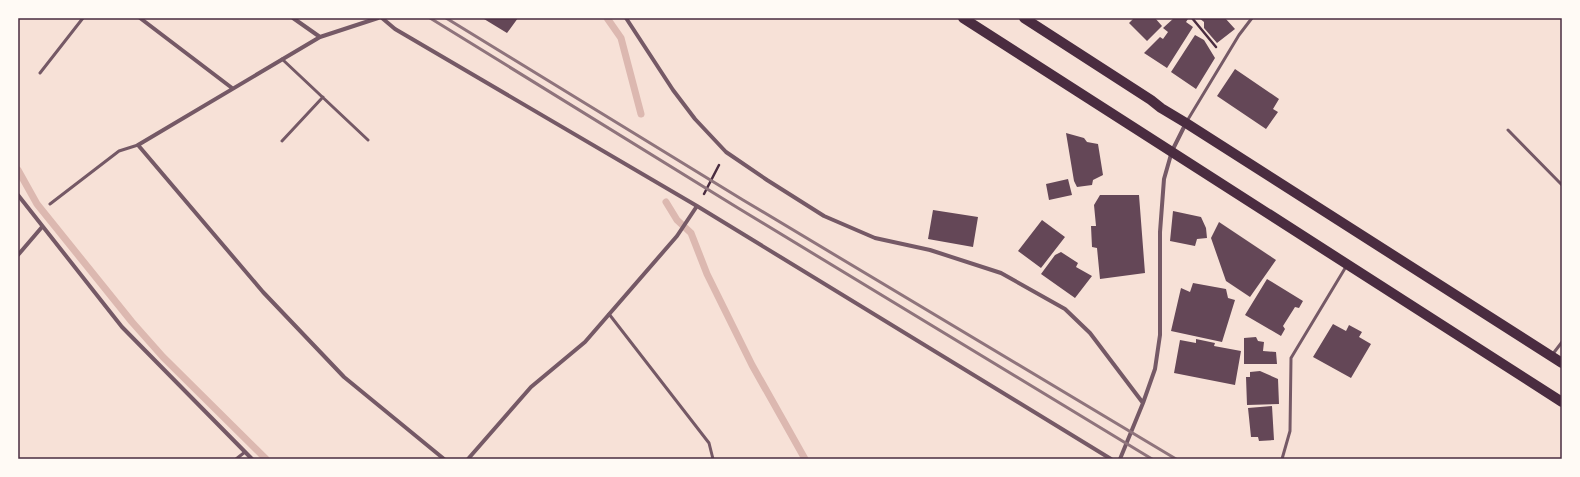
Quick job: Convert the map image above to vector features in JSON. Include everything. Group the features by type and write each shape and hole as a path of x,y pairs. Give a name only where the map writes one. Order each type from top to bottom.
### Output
{"main road":[{"path":"963,18 1562,402"},
{"path":"1024,18 1161,108 1562,363"}],"street":[{"path":"140,18 232,88"},
{"path":"293,18 320,37"},
{"path":"378,18 320,37 138,145 263,292 344,377 444,459"},
{"path":"382,18 396,29 697,206 1111,459"},
{"path":"626,18 673,90 695,119 726,152 824,216 875,238 930,250 1001,273 1065,309 1090,333 1143,403"},
{"path":"1120,459 1155,369 1160,335 1160,232 1164,179 1172,151 1186,123"},
{"path":"18,195 122,327 252,459"},
{"path":"468,459 531,387 586,342 677,236 697,206"},
{"path":"18,255 42,227"}],"lane":[{"path":"40,73 83,18"},
{"path":"1186,123 1239,35 1252,18"},
{"path":"282,59 368,140"},
{"path":"282,141 323,97"},
{"path":"1508,130 1562,185"},
{"path":"50,204 119,151 138,145"},
{"path":"1282,459 1290,431 1291,358 1348,264"},
{"path":"609,314 709,443 713,459"},
{"path":"1551,356 1562,342"},
{"path":"236,459 245,452"}],"path":[{"path":"1192,18 1225,59"},
{"path":"697,206 726,152"}],"building":[{"path":"518,18 507,33 484,19"},
{"path":"1134,18 1155,18 1162,26 1147,41 1129,23"},
{"path":"1174,18 1186,18 1188,19 1186,22 1193,27 1167,68 1144,53 1160,37 1163,39 1168,32 1163,28"},
{"path":"1199,18 1225,18 1235,29 1217,43 1204,28 1204,22"},
{"path":"1195,35 1204,40 1215,58 1196,89 1171,72"},
{"path":"1235,69 1279,99 1273,109 1278,112 1266,129 1217,96"},
{"path":"1066,133 1084,138 1087,142 1098,144 1103,175 1093,180 1092,185 1077,187 1074,181"},
{"path":"1068,179 1072,195 1049,200 1046,184"},
{"path":"1100,195 1139,195 1145,273 1100,279 1097,248 1092,247 1091,226 1096,226 1094,205"},
{"path":"933,210 978,217 973,247 928,239"},
{"path":"1173,211 1201,217 1206,228 1207,238 1197,239 1195,246 1170,241"},
{"path":"1042,220 1065,237 1041,268 1018,251"},
{"path":"1219,222 1276,260 1250,297 1226,281 1211,238"},
{"path":"1061,252 1078,263 1076,267 1092,276 1075,298 1041,274 1055,255"},
{"path":"1267,279 1303,301 1299,308 1295,307 1283,326 1285,329 1281,336 1245,315"},
{"path":"1193,283 1226,289 1228,298 1235,300 1222,342 1171,331 1181,288 1190,292"},
{"path":"1333,324 1346,331 1349,325 1362,332 1359,337 1371,344 1351,378 1313,357"},
{"path":"1256,337 1258,341 1264,342 1263,351 1276,352 1277,364 1244,364 1244,338"},
{"path":"1196,339 1215,343 1214,346 1241,351 1235,385 1174,373 1180,340 1196,343"},
{"path":"1260,371 1278,379 1279,404 1247,405 1246,377 1250,377 1250,372"},
{"path":"1272,406 1274,440 1259,441 1258,437 1251,437 1248,408"}],"waterway":[{"path":"607,18 621,38 641,114"},
{"path":"18,170 37,204 132,322 163,357 266,459"},
{"path":"666,202 677,220 691,233 707,274 752,365 805,459"}],"railway":[{"path":"430,18 738,208 1152,459"},
{"path":"446,18 743,200 1176,459"}]}
